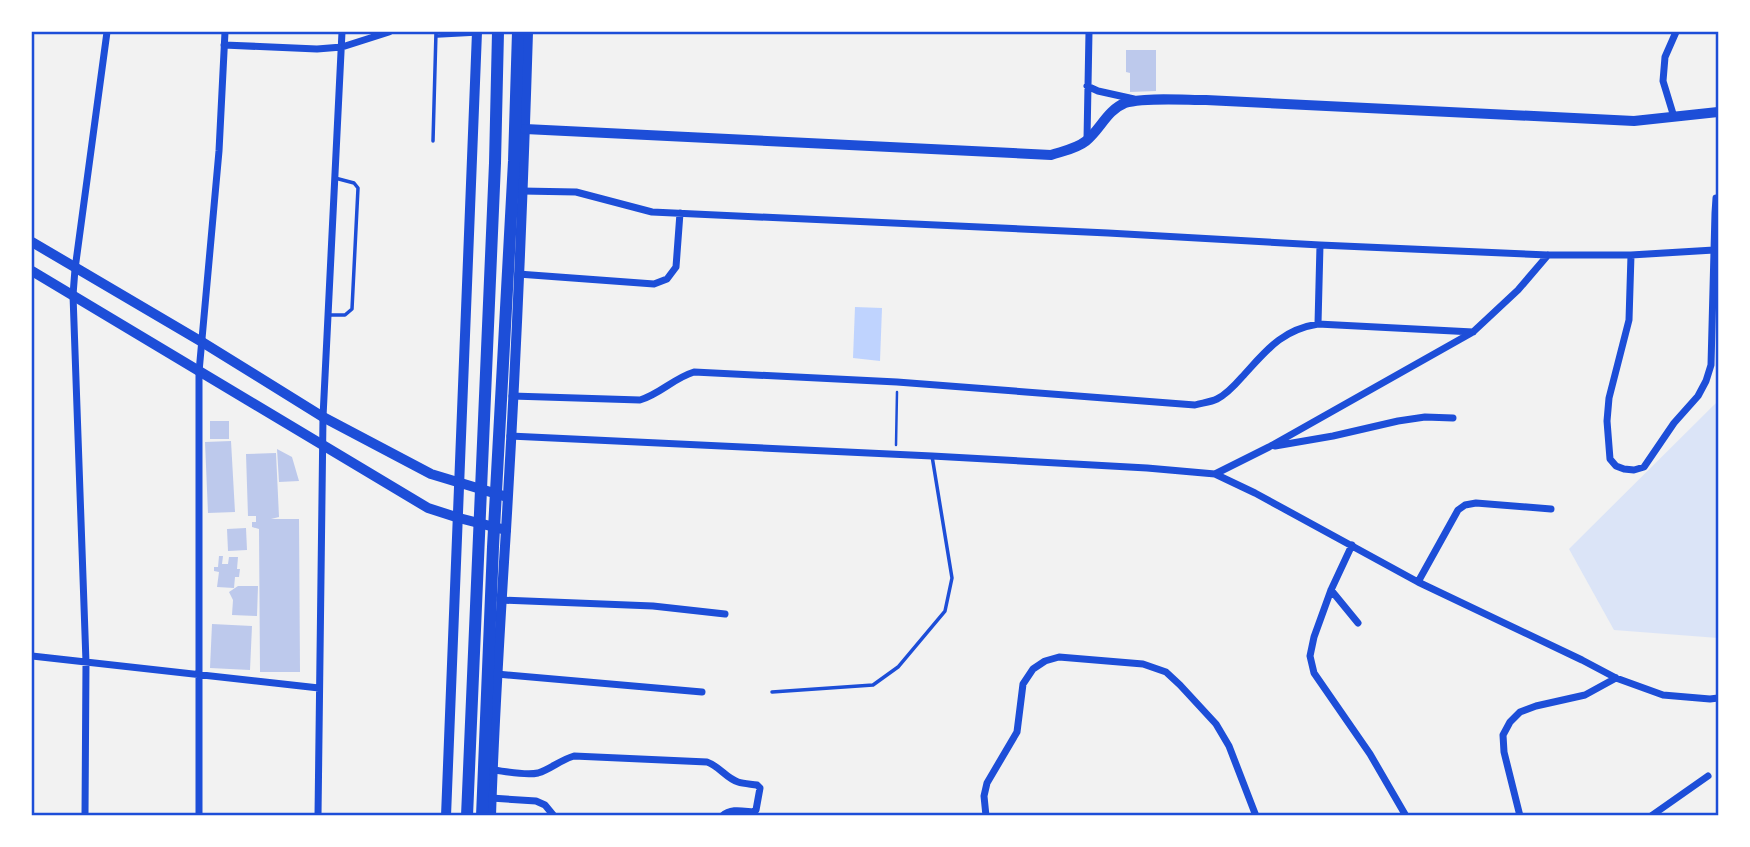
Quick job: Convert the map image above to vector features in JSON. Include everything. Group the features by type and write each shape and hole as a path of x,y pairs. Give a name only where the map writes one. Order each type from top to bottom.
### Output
{"main road":[{"path":"467,816 494,190 498,32"},
{"path":"482,816 493,547 514,162 528,32"},
{"path":"525,129 1051,155 1076,148 1087,140 1111,112 1123,104 1140,100 1206,100 1634,121 1718,112"},
{"path":"32,242 323,417 431,474 508,497"},
{"path":"32,271 428,508 506,530"}],"street":[{"path":"85,816 86,662 73,295 107,32"},
{"path":"199,816 199,372 219,151 225,32"},
{"path":"318,816 323,417 342,32"},
{"path":"224,45 317,49 342,47 389,32"},
{"path":"491,816 523,191 528,32"},
{"path":"1087,140 1088,32"},
{"path":"1674,117 1663,80 1665,57 1675,32"},
{"path":"446,816 477,33"},
{"path":"1087,86 1140,100"},
{"path":"523,191 576,192 652,212 1548,256 1714,250"},
{"path":"1631,255 1629,320 1609,398 1607,421 1610,458 1616,466 1634,470 1644,467 1674,423 1698,396 1711,365 1717,198"},
{"path":"519,274 654,284 667,279 676,267 680,213"},
{"path":"1318,324 1320,245"},
{"path":"1215,474 1473,332 1518,290 1548,256"},
{"path":"512,396 640,400 651,397 680,376 694,372 897,382 1195,405 1217,400 1233,387 1273,343 1289,332 1305,326 1318,324 1473,332"},
{"path":"1269,446 1333,436 1398,421 1425,417 1453,418"},
{"path":"510,436 932,456 1215,474 1255,492 1418,582 1616,678 1663,695 1718,698"},
{"path":"1418,582 1458,510 1465,505 1476,503 1551,509"},
{"path":"1352,545 1314,637 1310,656 1314,673 1370,754 1406,816"},
{"path":"1332,590 1358,623"},
{"path":"500,600 653,606 724,614"},
{"path":"32,656 319,688"},
{"path":"986,816 984,796 987,783 1017,732 1023,684 1033,669 1045,661 1059,657 1143,664 1166,672 1216,724 1229,746 1256,816"},
{"path":"497,674 702,692"},
{"path":"1520,816 1504,752 1503,735 1510,722 1520,712 1585,695 1616,678"},
{"path":"492,770 535,774 562,759 574,756 707,762 716,765 738,782 757,785 760,788 756,810 734,810 722,816"},
{"path":"1651,816 1709,776"},
{"path":"491,798 536,801 545,805 554,816"}],"lane":[{"path":"433,141 436,34 477,33"},
{"path":"328,315 345,315 352,309 354,282 358,188 354,183 335,178"},
{"path":"772,692 873,685 898,667 945,611 951,578 932,456"}],"path":[{"path":"896,455 897,382"}],"shaded area":[{"path":"1718,401 1718,638 1614,630 1569,549"}],"water":[{"path":"855,307 882,308 880,361 853,358"}],"building":[{"path":"1126,50 1156,50 1156,91 1130,92"},
{"path":"210,421 229,421 229,439 210,439"},
{"path":"231,441 235,512 208,513 205,442"},
{"path":"277,449 292,457 299,481 279,482"},
{"path":"276,453 279,517 271,519 299,519 300,672 260,672 259,529 252,527 256,516 248,516 246,454"},
{"path":"246,528 247,550 228,551 227,529"},
{"path":"219,556 223,556 222,564 228,564 229,557 238,557 239,577 235,577 234,588 217,587 219,572 214,571 214,567 218,567"},
{"path":"238,586 258,586 257,616 232,615 233,600 229,592"},
{"path":"212,624 252,626 250,670 210,668"}]}
